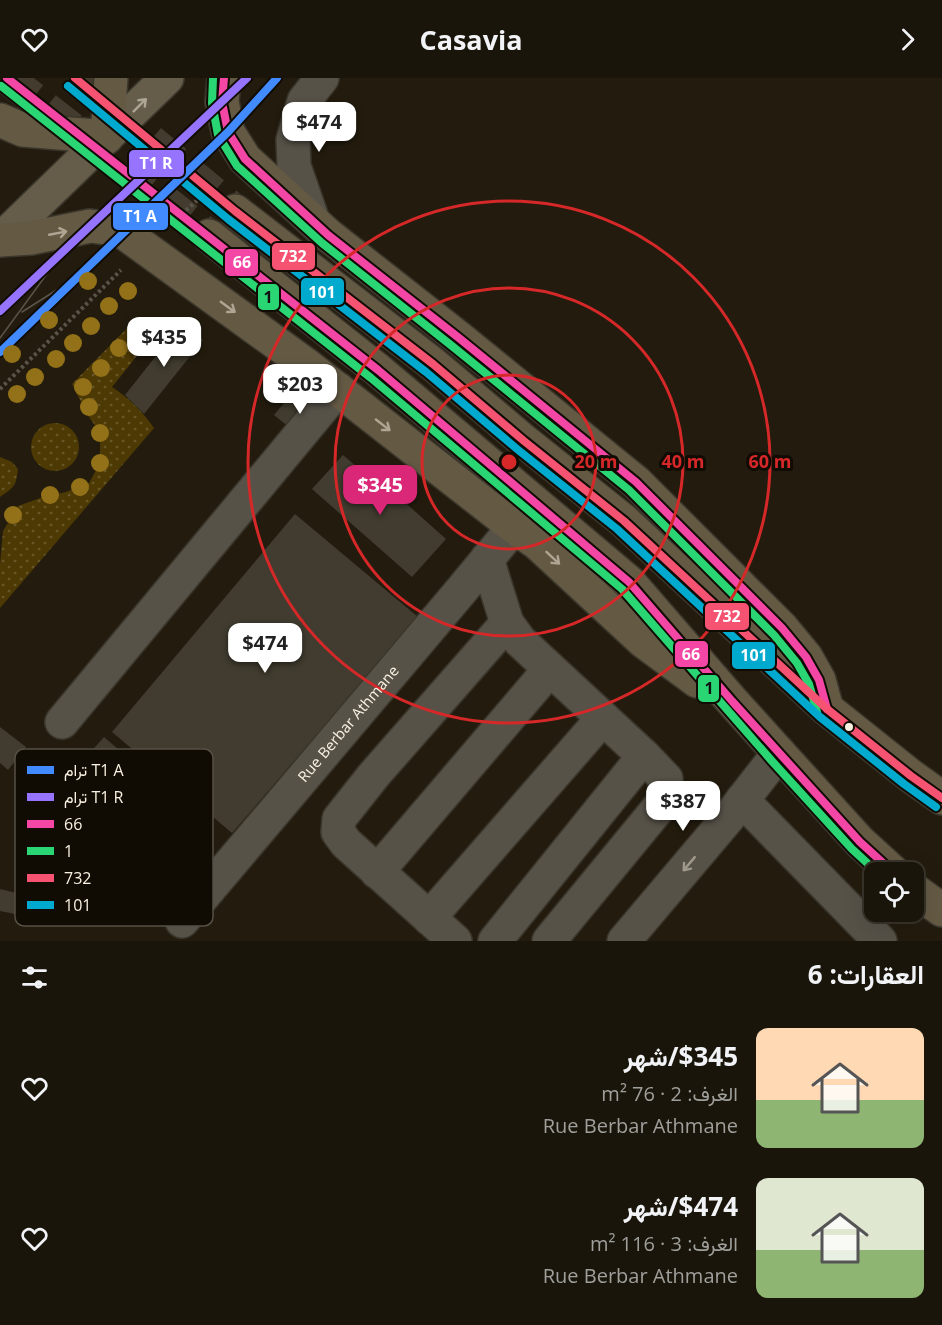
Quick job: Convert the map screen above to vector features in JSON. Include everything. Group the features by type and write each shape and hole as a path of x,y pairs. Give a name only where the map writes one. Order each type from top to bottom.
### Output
{"highway":[{"path":"0,120 23,130 107,137 111,78"},
{"path":"224,78 222,102 228,132 245,159 313,221 636,482 782,628 806,657 819,680 827,709"},
{"path":"235,212 433,364 624,521 827,709 942,798"},
{"path":"0,240 31,238 90,226 123,232 338,389 537,543 644,641 691,678 732,701"},
{"path":"209,236 378,370 629,582 732,701 860,842 882,862"},
{"path":"911,776 942,786"},
{"path":"924,899 942,910"}],"main road":[{"path":"0,240 167,78"}],"street":[{"path":"313,221 294,166 293,140 304,101 322,78"},
{"path":"62,722 338,389"},
{"name":"Rue Berbar Athmane","path":"213,884 514,527"},
{"path":"487,559 507,623 520,640 666,779 665,800 549,941"},
{"path":"455,941 346,843 338,832 339,819 373,776 507,623"},
{"path":"377,872 550,669"},
{"path":"429,918 603,718"},
{"path":"624,941 779,753"},
{"path":"495,941 644,756"},
{"path":"742,800 880,941"}],"path":[{"path":"0,389 145,247"}],"shaded area":[{"path":"138,317 156,332 112,387 135,405 154,428 0,608 3,531 18,506 89,483 100,463 100,433 87,414 72,384"},
{"path":"50,423 60,423 75,433 79,447 78,456 69,467 60,471 50,471 35,461 31,452 31,442 41,427"},
{"path":"0,457 12,462 18,469 14,486 0,497"}],"building":[{"path":"182,323 203,340 144,414 125,395"},
{"path":"295,390 325,415 305,440 274,415"},
{"path":"343,455 396,501 400,498 446,539 412,577 312,489"},
{"path":"295,514 418,617 232,833 213,817 213,749 132,749 112,732"},
{"path":"0,727 26,747 15,749 15,761 8,770 0,763"},
{"path":"104,737 118,749 93,749"},
{"path":"0,889 15,893 15,914 0,911"}],"tunnel":[{"path":"7,78 209,236"},
{"path":"75,78 235,211"}],"tram line":[{"path":"0,338 63,252"},
{"path":"22,312 77,277"}],"transit line":[{"name":"66","path":"7,78 378,370 629,582 732,701 860,842 882,862"},
{"name":"732","path":"75,78 235,211 433,364 624,521 827,709 942,798"},
{"name":"1","path":"213,78 212,103 218,135 237,166 322,243 629,490 774,635 797,663 809,684 817,712"},
{"name":"66","path":"224,78 222,102 228,132 245,159 328,235 636,482 782,628 806,657 819,680 827,709"},
{"path":"0,311 247,78"},
{"path":"0,352 228,132 277,78"},
{"name":"1","path":"1,86 371,378 622,589 771,760 866,862"},
{"name":"101","path":"68,86 228,219 426,372 617,529 820,717 936,807"}]}
